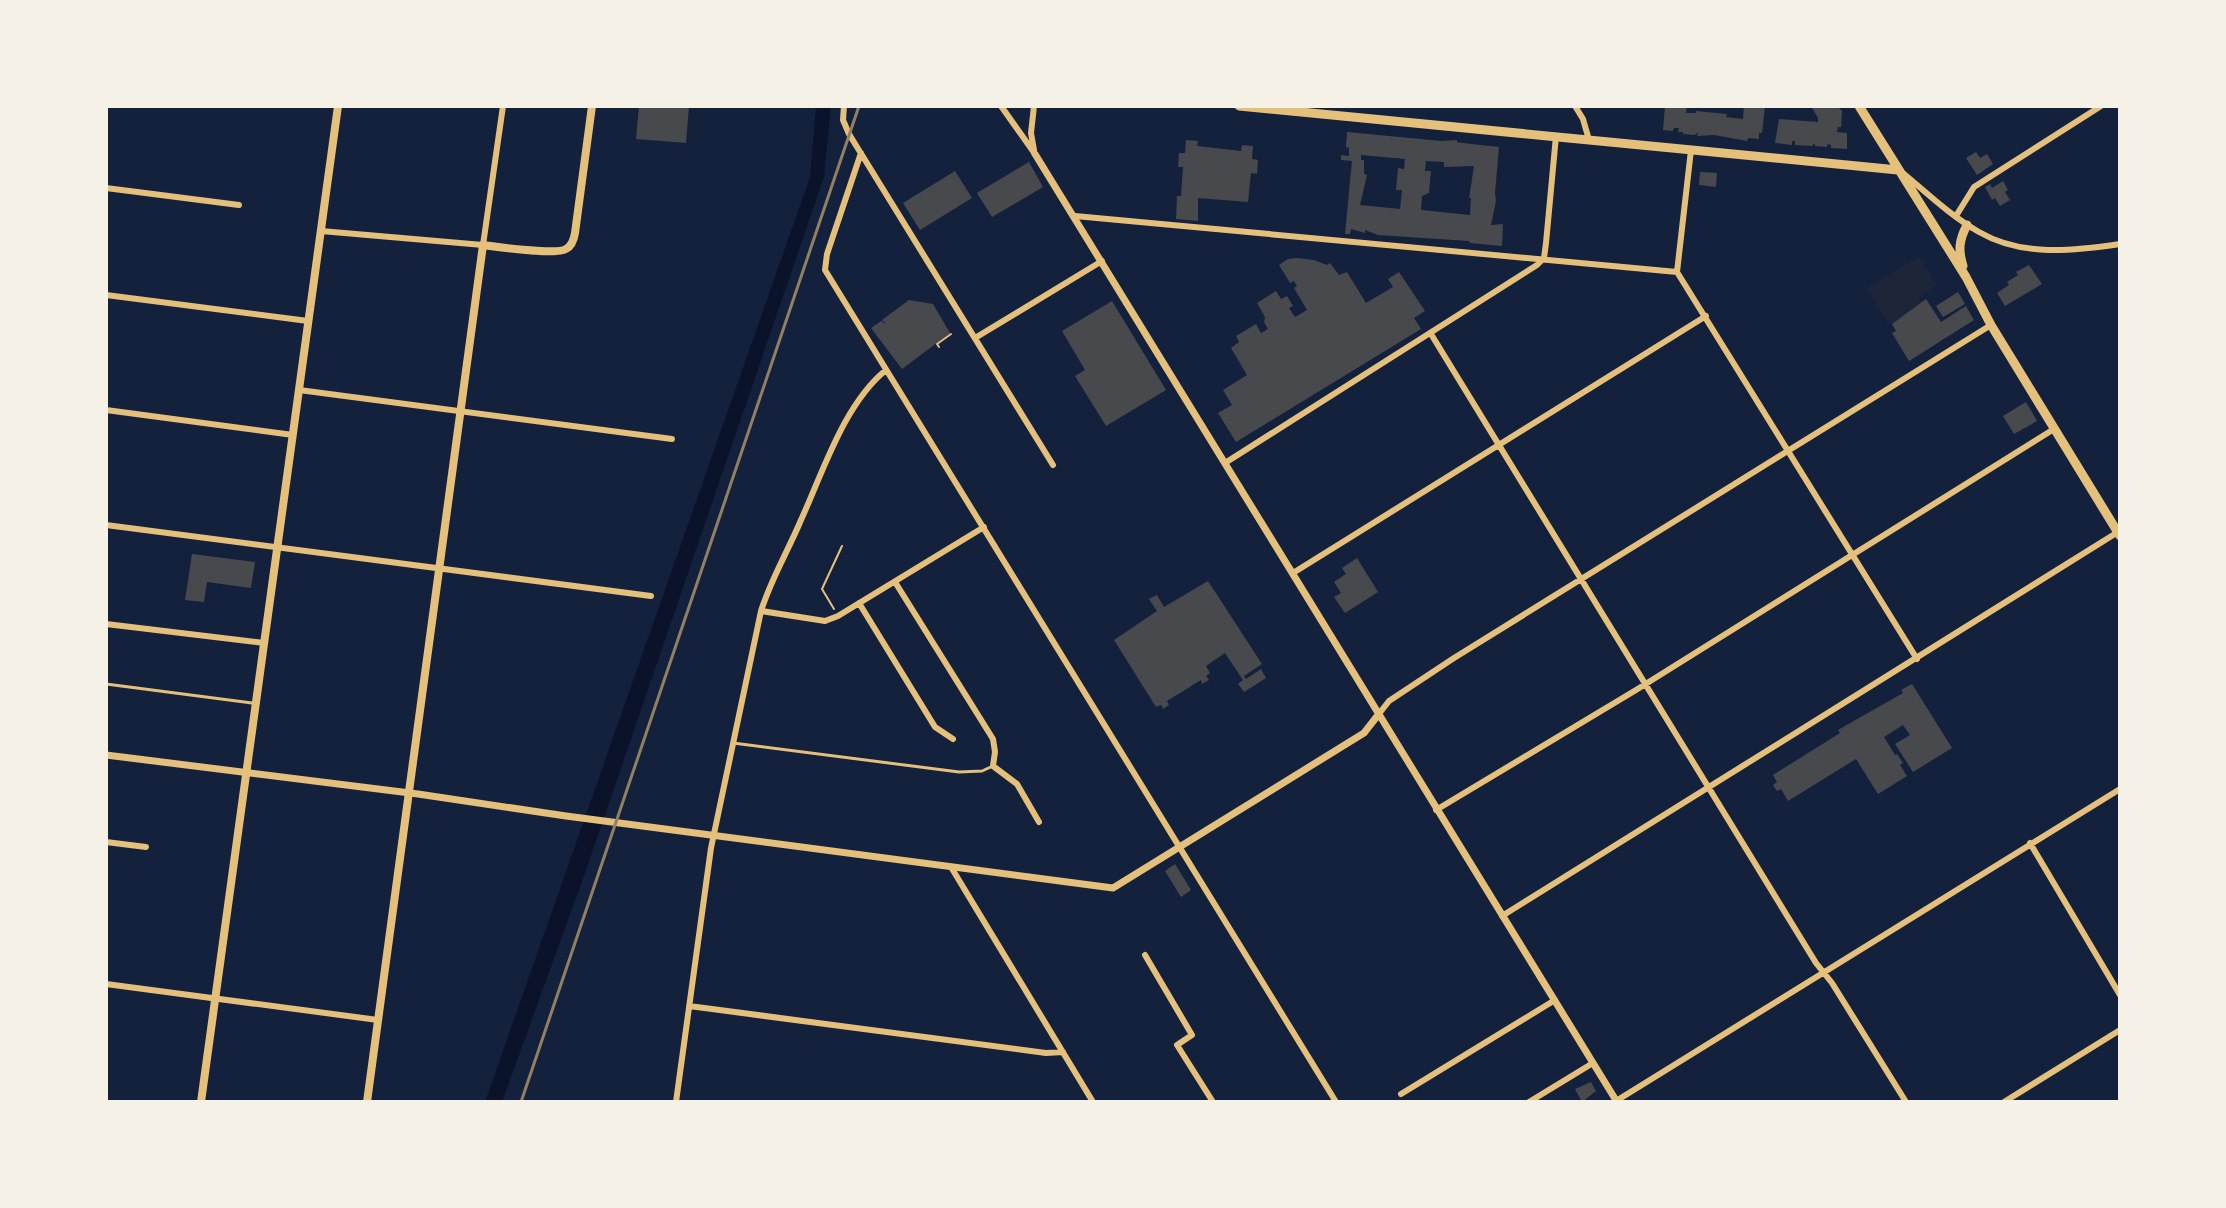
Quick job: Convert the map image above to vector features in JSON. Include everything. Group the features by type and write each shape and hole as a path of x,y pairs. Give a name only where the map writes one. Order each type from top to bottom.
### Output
{"main road":[{"path":"201,1102 338,106"},
{"path":"367,1102 483,245 552,251 564,251 569,246 575,233 592,106"},
{"path":"1239,106 1898,170"},
{"path":"1859,106 1966,277 1991,325 2119,534"},
{"path":"1966,277 1959,252 1960,238 1967,225"}],"street":[{"path":"321,231 483,245 503,106"},
{"path":"844,106 844,123 861,153 1053,465"},
{"path":"1001,106 1075,216 1617,1102 2120,789"},
{"path":"1034,106 1031,133 1035,154"},
{"path":"1575,106 1583,119 1589,140"},
{"path":"1956,216 1974,187 2101,106"},
{"path":"1225,463 1525,275 1544,258 1556,136"},
{"path":"1691,150 1677,272 1917,659"},
{"path":"861,153 824,265 1336,1102"},
{"path":"1898,170 1982,234 2041,250 2077,250 2120,244"},
{"path":"106,188 239,205"},
{"path":"1075,216 1677,272"},
{"path":"975,338 1102,261"},
{"path":"106,295 308,321"},
{"path":"1293,573 1706,316"},
{"path":"106,755 409,792 1113,888 1364,733 1389,701 1991,325"},
{"path":"1431,334 1708,788 1906,1102"},
{"path":"676,1102 714,836 761,611 828,456 872,381 886,370"},
{"path":"299,390 672,439"},
{"path":"106,410 293,435"},
{"path":"1436,810 2054,429"},
{"path":"106,525 651,596"},
{"path":"761,611 825,621 984,527"},
{"path":"1502,916 2119,534"},
{"path":"895,582 993,739 993,766 1017,784 1039,822"},
{"path":"859,603 935,727 953,739"},
{"path":"106,624 264,643"},
{"path":"106,842 146,847"},
{"path":"2030,843 2120,995"},
{"path":"951,867 1093,1102"},
{"path":"1145,955 1192,1035 1177,1045 1213,1102"},
{"path":"106,984 378,1020"},
{"path":"1401,1094 1555,1000"},
{"path":"689,1006 1046,1053 1063,1052"},
{"path":"2004,1102 2120,1030"},
{"path":"1529,1102 1593,1063"}],"lane":[{"path":"106,684 256,703"},
{"path":"733,743 959,772 982,771 993,766"}],"path":[{"path":"939,347 937,344 951,334"},
{"path":"838,616 822,589 842,546"}],"shaded area":[{"path":"816,106 831,106 824,177 584,876 502,1102 485,1102 810,177"},
{"path":"1919,257 1937,285 1918,297 1921,302 1913,310 1892,324 1888,323 1867,288"}],"building":[{"path":"639,106 689,106 686,143 636,139"},
{"path":"1665,106 1687,106 1686,113 1727,114 1726,117 1743,119 1744,106 1765,106 1762,133 1759,133 1759,139 1748,138 1747,141 1714,135 1697,136 1698,132 1695,135 1683,134 1678,132 1679,128 1663,130"},
{"path":"1811,106 1837,106 1842,111 1841,127 1837,132 1847,133 1847,149 1831,148 1827,144 1827,147 1815,146 1815,143 1812,146 1795,145 1795,141 1792,145 1775,143 1779,119 1818,122"},
{"path":"1347,132 1457,140 1499,147 1496,201 1491,225 1503,224 1502,246 1378,235 1365,230 1365,233 1351,229 1350,234 1345,234 1352,161 1341,160 1341,155 1349,156 1349,148 1346,147","holes":["1361,155 1405,159 1404,169 1398,168 1396,190 1402,190 1400,209 1360,205 1367,175 1364,174","1426,161 1444,162 1444,167 1474,166 1470,215 1421,210 1422,196 1429,193 1431,171 1425,171"]},
{"path":"1186,140 1198,141 1197,146 1241,151 1242,145 1253,146 1252,159 1258,160 1257,174 1251,173 1248,202 1198,198 1198,221 1176,219 1183,167 1178,167 1179,153 1185,153"},
{"path":"1976,152 1980,158 1987,154 1993,164 1977,175 1966,158"},
{"path":"1029,162 1043,187 992,217 977,193"},
{"path":"955,171 972,198 920,230 903,203"},
{"path":"1700,172 1717,173 1716,187 1699,185"},
{"path":"2003,181 2010,200 2000,206 1995,198 1992,200 1985,187 1990,184 1992,188"},
{"path":"1297,258 1327,265 1330,263 1339,275 1347,272 1366,303 1393,287 1388,279 1399,272 1425,311 1414,318 1421,329 1236,442 1218,413 1232,405 1223,390 1247,375 1231,348 1239,342 1236,336 1256,324 1261,333 1268,329 1257,303 1276,291 1281,299 1287,296 1293,306 1289,308 1295,317 1307,310 1294,288 1297,286 1294,281 1290,283 1279,265"},
{"path":"2029,265 2042,284 2005,306 1997,293 2009,285 2007,282 2018,275 2016,272"},
{"path":"1958,292 1965,304 1943,317 1936,306"},
{"path":"1926,299 1941,322 1966,306 1974,320 1909,361 1892,333 1896,331 1892,324"},
{"path":"909,300 933,304 950,333 902,369 871,328 881,321 886,324 882,320"},
{"path":"1112,301 1166,390 1106,426 1075,376 1085,370 1062,331"},
{"path":"2026,402 2037,421 2014,434 2003,416"},
{"path":"192,554 255,562 251,588 207,582 204,602 185,600"},
{"path":"1357,558 1378,592 1345,613 1334,597 1341,593 1334,582 1346,574 1342,568"},
{"path":"1208,581 1262,664 1244,676 1246,679 1261,669 1266,678 1244,692 1238,684 1243,680 1225,653 1206,666 1210,673 1206,676 1209,680 1202,684 1201,680 1167,701 1169,705 1163,709 1161,705 1156,707 1114,640 1157,611 1149,599 1157,595 1164,607"},
{"path":"1912,684 1952,748 1913,772 1895,744 1910,735 1903,725 1884,737 1903,763 1900,765 1907,776 1878,794 1856,759 1788,801 1781,789 1777,791 1773,785 1777,782 1773,775 1840,733 1838,730 1903,693 1901,690"},
{"path":"1175,864 1191,890 1181,897 1165,871"},
{"path":"1591,1082 1596,1091 1582,1102 1575,1089"}],"railway":[{"path":"521,1102 859,106"}]}
